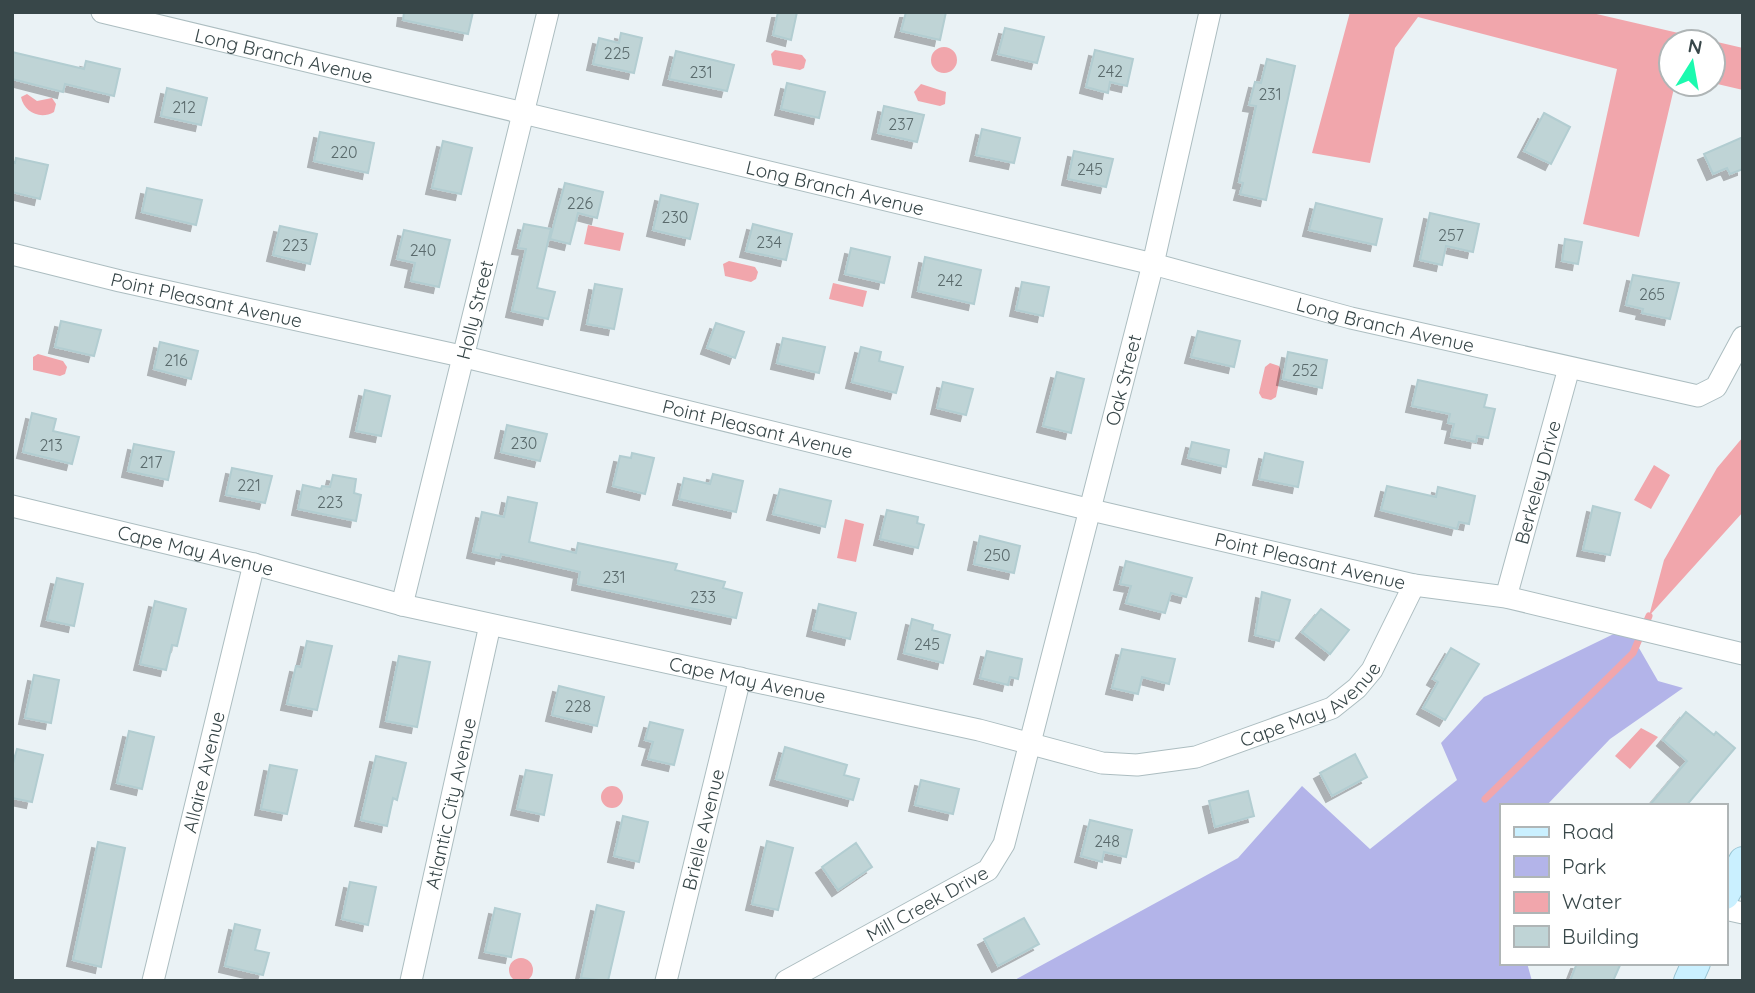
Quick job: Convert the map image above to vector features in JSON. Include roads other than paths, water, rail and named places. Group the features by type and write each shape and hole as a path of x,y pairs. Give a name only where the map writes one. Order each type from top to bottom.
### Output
{"main road":[{"path":"1727,891 1743,861"},
{"path":"1688,981 1695,965"}],"street":[{"name":"Long Branch Avenue","path":"102,12 1153,264 1351,318 1698,396 1716,387 1743,337"},
{"name":"Holly Street","path":"402,605 461,356 548,12"},
{"name":"Oak Street","path":"1030,746 1087,509 1153,264 1205,13"},
{"name":"Point Pleasant Avenue","path":"12,254 120,281 461,356 1087,509 1414,585 1506,597 1743,654"},
{"name":"Berkeley Drive","path":"1506,597 1569,368"},
{"name":"Cape May Avenue","path":"12,506 254,564 402,605 979,730 1030,746 1102,763 1137,765 1196,757 1332,708 1357,688 1372,670 1414,585"},
{"name":"Allaire Avenue","path":"153,981 254,564"},
{"name":"Atlantic City Avenue","path":"411,981 490,625"},
{"name":"Brielle Avenue","path":"666,981 740,678"},
{"name":"Mill Creek Drive","path":"786,981 988,870 1004,844 1030,746"}],"water":[{"path":"1350,12 1588,12 1657,28 1657,98 1672,98 1639,237 1583,224 1617,69 1418,17 1395,48 1370,163 1312,153"},
{"path":"1727,44 1743,48 1743,90 1727,86"},
{"path":"944,47 953,51 957,60 953,69 944,73 935,69 931,60 935,51"},
{"path":"775,50 802,55 806,60 804,68 800,70 773,65 771,54"},
{"path":"921,84 946,92 945,104 940,106 918,101 914,92"},
{"path":"27,94 37,101 52,98 56,104 54,112 43,115 33,113 25,107 21,97"},
{"path":"588,225 624,233 620,251 584,244"},
{"path":"729,261 755,267 758,272 756,279 751,282 725,276 723,264"},
{"path":"833,283 867,291 863,307 829,299"},
{"path":"38,354 63,361 67,367 65,374 60,376 33,370 33,357"},
{"path":"1270,363 1279,366 1281,371 1276,397 1271,400 1262,398 1259,393 1265,367"},
{"path":"1743,437 1743,512 1649,616 1664,560 1717,468"},
{"path":"1654,465 1670,475 1651,509 1634,500"},
{"path":"845,519 864,524 856,562 837,558"},
{"path":"1641,728 1658,737 1630,769 1615,756"},
{"path":"608,786 616,786 623,793 623,801 616,808 608,808 601,801 601,793"},
{"path":"521,958 529,962 533,970 529,978 521,982 513,978 509,970 513,962"}],"waterway":[{"path":"1485,799 1633,653 1649,616"}]}
